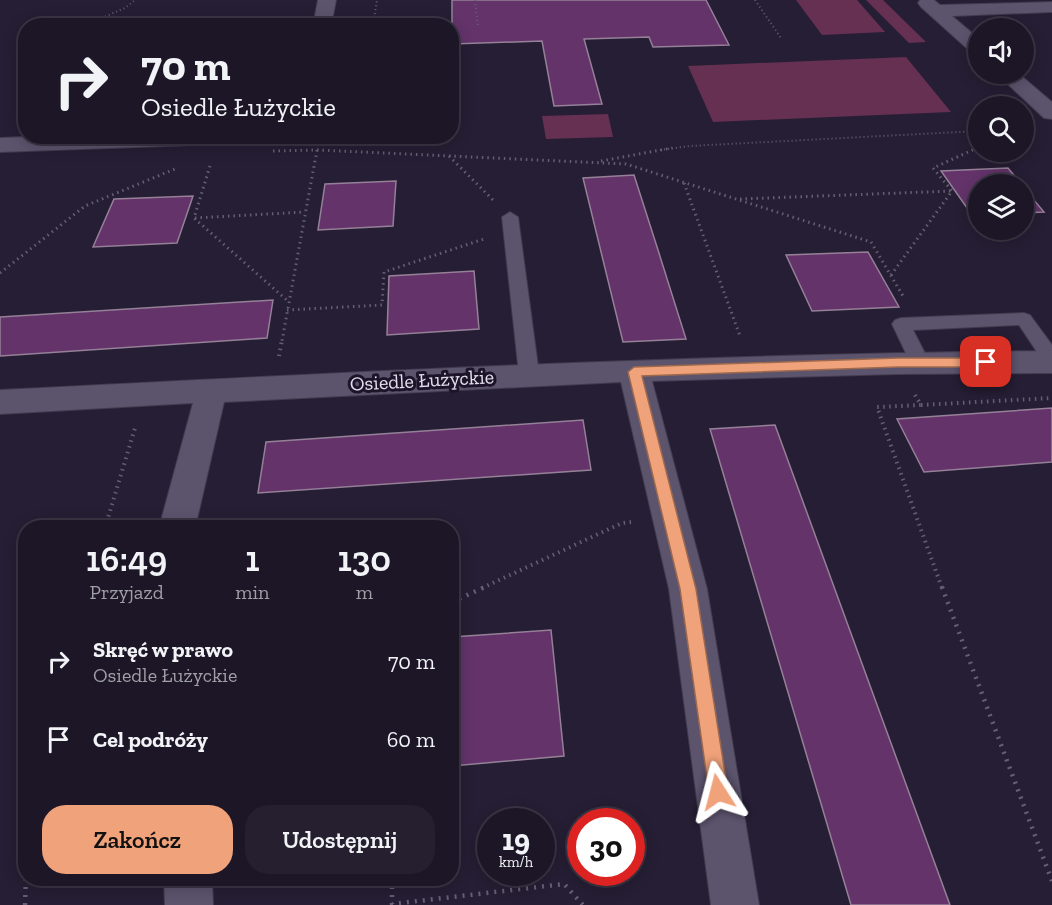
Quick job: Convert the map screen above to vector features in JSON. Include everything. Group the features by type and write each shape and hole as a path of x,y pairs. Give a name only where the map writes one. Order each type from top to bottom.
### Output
{"street":[{"path":"324,18 327,0"},
{"path":"929,5 1052,7"},
{"path":"929,5 968,39"},
{"path":"1019,84 1052,113"},
{"path":"0,145 27,144"},
{"name":"Osiedle Łużyckie","path":"0,402 529,374 1052,360"},
{"path":"634,372 688,589 735,905"},
{"path":"179,520 211,392"},
{"path":"188,886 189,905"}],"lane":[{"path":"511,224 529,374"},
{"path":"909,363 901,324 1024,319 1052,360"}],"path":[{"path":"102,18 125,8 135,0"},
{"path":"375,18 377,0"},
{"path":"475,0 478,27"},
{"path":"755,0 780,38"},
{"path":"594,162 690,146 968,132"},
{"path":"273,388 316,150"},
{"path":"270,151 316,150 626,164 871,242 919,323"},
{"path":"952,191 933,168 968,152"},
{"path":"287,310 382,305 384,272 511,224 449,156"},
{"path":"194,218 210,164"},
{"path":"0,273 85,206 181,167"},
{"path":"684,182 752,368"},
{"path":"736,199 952,191"},
{"path":"891,275 952,191"},
{"path":"194,218 305,212"},
{"path":"194,218 289,302"},
{"path":"909,363 921,405"},
{"path":"107,520 145,396"},
{"path":"1052,398 877,407 955,624 1052,881"},
{"path":"459,599 622,523 671,519"},
{"path":"392,886 392,904 564,884 583,905"},
{"path":"25,905 26,886"}],"shaded area":[{"path":"796,0 857,0 885,32 822,35"},
{"path":"866,0 883,0 926,42 909,43"},
{"path":"906,57 951,112 713,122 688,66"},
{"path":"608,114 613,137 546,139 542,116"}],"building":[{"path":"452,0 706,0 729,45 653,47 649,37 584,39 602,104 554,106 542,41 459,44 459,18 452,18"},
{"path":"1008,168 1013,174 968,174 968,209 941,171"},
{"path":"634,175 686,339 623,342 583,178"},
{"path":"396,181 393,226 318,230 325,184"},
{"path":"193,196 177,243 93,247 114,199"},
{"path":"1034,200 1044,212 1034,212"},
{"path":"868,252 899,307 812,311 786,255"},
{"path":"474,271 479,329 387,335 389,276"},
{"path":"273,300 267,338 0,356 0,317"},
{"path":"1052,408 1052,462 924,472 897,419"},
{"path":"583,420 591,470 258,493 266,442"},
{"path":"775,425 950,905 851,905 710,429"},
{"path":"551,630 564,756 459,765 459,637"}],"route":[{"path":"718,792 688,589 634,372 986,362"}]}
